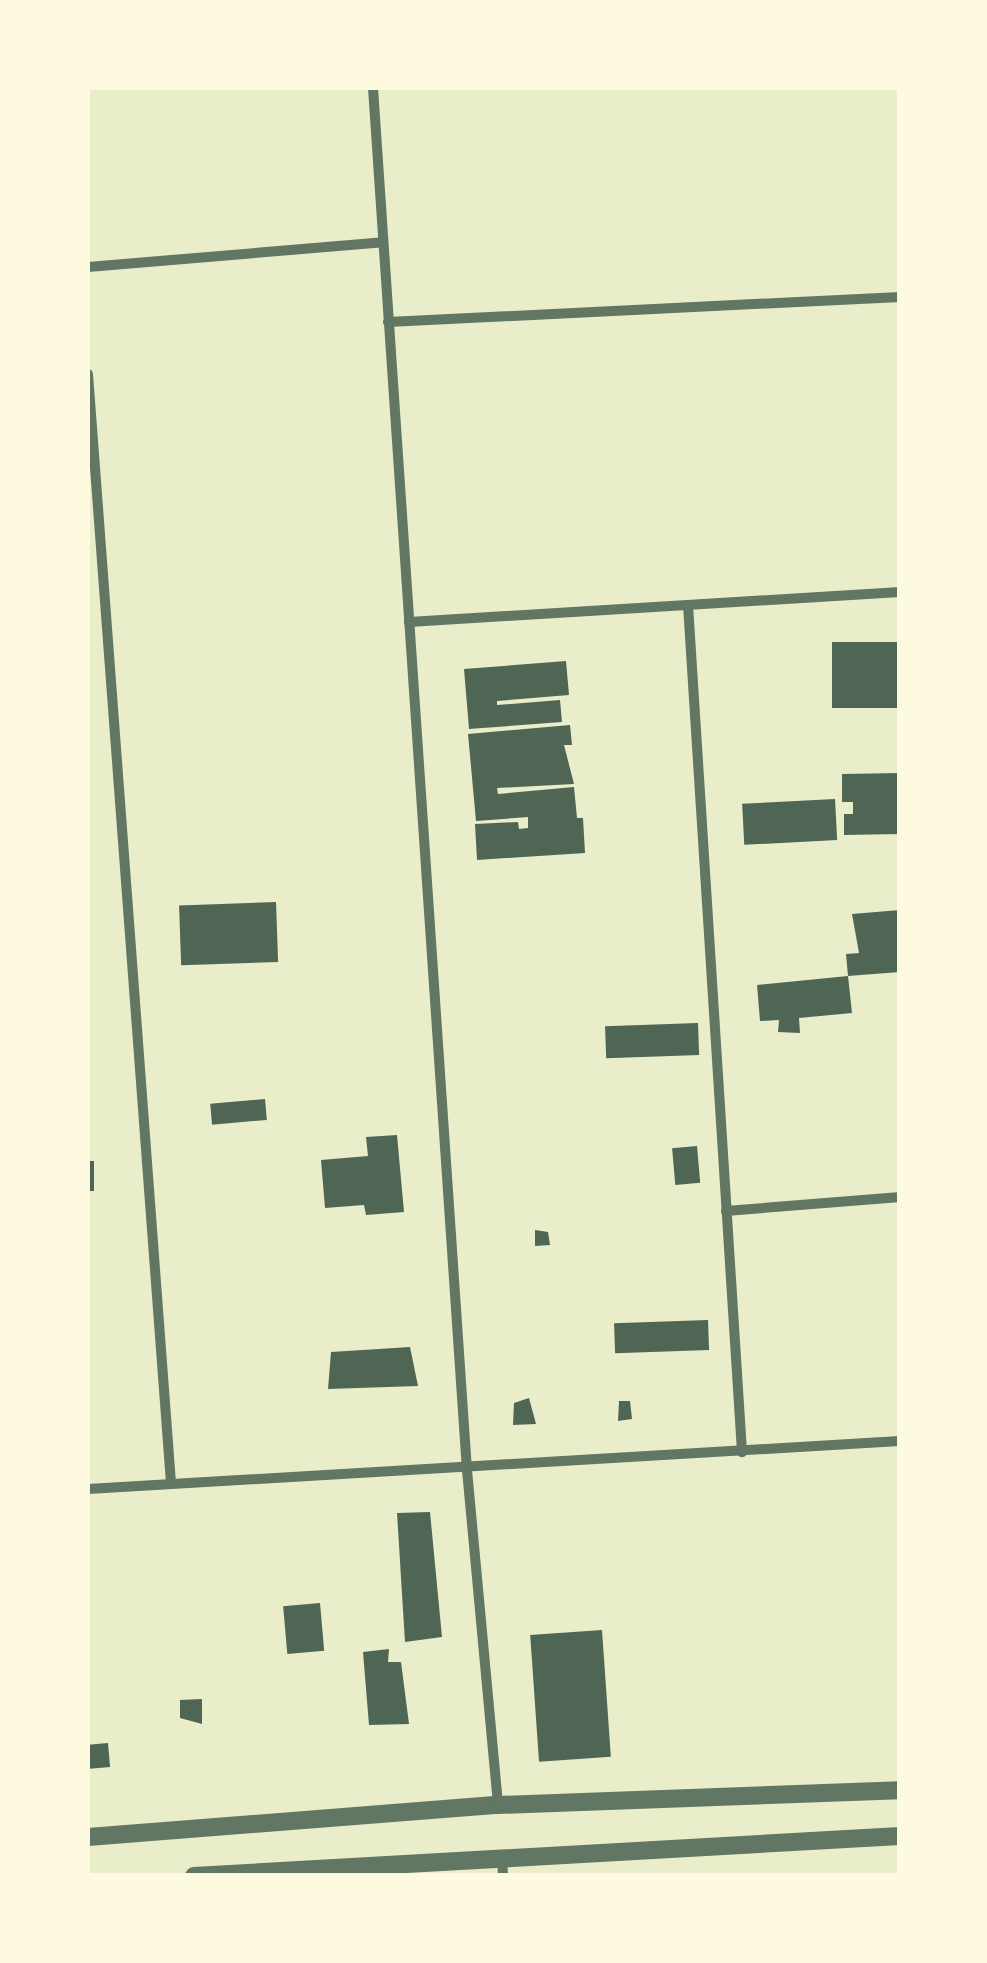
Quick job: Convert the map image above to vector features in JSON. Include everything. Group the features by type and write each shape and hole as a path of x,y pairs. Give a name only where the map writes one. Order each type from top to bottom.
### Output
{"street":[{"path":"374,88 467,1470 498,1805"},
{"path":"88,268 383,242"},
{"path":"388,322 900,297"},
{"path":"88,374 94,556 172,1484"},
{"path":"409,622 900,592"},
{"path":"688,605 742,1452"},
{"path":"726,1211 900,1197"},
{"path":"88,1489 467,1470 900,1441"},
{"path":"88,1836 498,1805 893,1790 900,1806"},
{"path":"194,1876 502,1855 894,1836 900,1816"},
{"path":"502,1855 502,1876"}],"building":[{"path":"832,642 900,642 900,708 832,708"},
{"path":"566,661 569,695 497,701 497,705 560,700 562,722 469,729 464,669"},
{"path":"570,725 572,745 564,745 574,784 497,788 498,794 574,787 577,818 583,818 585,853 477,860 475,824 518,822 519,829 528,828 528,817 476,821 468,734"},
{"path":"900,773 900,834 844,835 844,814 853,814 853,802 842,802 842,774"},
{"path":"835,799 837,840 744,845 742,804"},
{"path":"276,902 278,962 181,965 179,905"},
{"path":"900,910 900,972 848,976 846,954 859,953 852,914"},
{"path":"848,976 852,1013 799,1018 800,1033 778,1032 779,1020 760,1021 757,985"},
{"path":"698,1023 699,1055 606,1058 605,1026"},
{"path":"265,1099 267,1120 212,1125 210,1104"},
{"path":"397,1135 404,1212 366,1215 364,1205 325,1208 321,1160 368,1156 366,1137"},
{"path":"697,1146 700,1183 675,1185 672,1148"},
{"path":"88,1161 94,1161 94,1191 88,1191"},
{"path":"535,1230 548,1232 550,1245 535,1246"},
{"path":"708,1320 709,1350 615,1353 614,1323"},
{"path":"410,1347 418,1386 328,1389 331,1352"},
{"path":"529,1398 536,1424 513,1425 514,1403"},
{"path":"619,1401 630,1401 632,1419 618,1421"},
{"path":"430,1512 442,1637 405,1642 397,1513"},
{"path":"320,1603 324,1651 287,1654 283,1606"},
{"path":"602,1630 611,1757 539,1762 530,1635"},
{"path":"389,1649 388,1662 401,1662 409,1724 369,1725 363,1652"},
{"path":"202,1699 202,1724 180,1718 180,1700"},
{"path":"108,1743 110,1767 90,1769 88,1745"}]}
